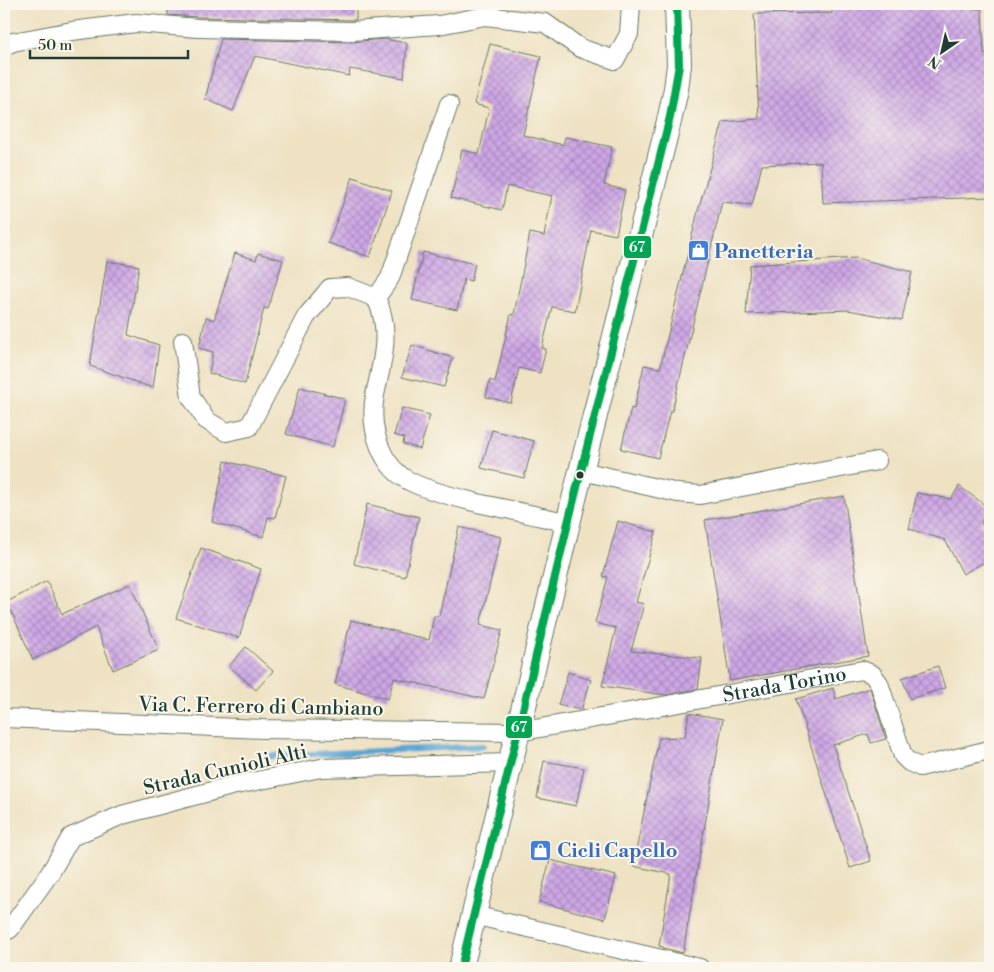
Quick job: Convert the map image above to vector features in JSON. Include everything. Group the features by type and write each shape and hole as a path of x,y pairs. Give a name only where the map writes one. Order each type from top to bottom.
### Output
{"main road":[{"path":"461,968 568,523 676,89 679,65 677,4"}],"street":[{"path":"4,46 13,42 72,31 136,23 198,28 352,30 439,25 485,16 545,23 580,48 615,60 629,34 631,4"},
{"path":"376,298 390,278 449,104"},
{"path":"183,341 190,397 206,420 226,432 249,427 306,317 330,288 348,287 376,298 383,311 385,353 375,398 374,428 380,451 396,471 411,482 446,495 568,523"},
{"path":"582,471 678,493 700,495 877,461"},
{"name":"Strada Torino","path":"518,732 862,670 872,674 879,683 903,756 909,762 920,768 989,750"},
{"name":"Via C. Ferrero di Cambiano","path":"4,718 262,729 498,730 518,732"},
{"name":"Strada Cunioli Alti","path":"4,932 10,929 50,873 71,837 122,815 231,786 321,768 510,762"},
{"path":"473,915 700,968"}],"building":[{"path":"168,4 356,4 356,20 168,15"},
{"path":"832,4 962,4 962,9 982,9 984,53 989,53 990,197 823,203 821,162 762,165 752,205 722,202 672,411 670,411 658,458 621,449 631,408 634,409 644,365 660,368 698,211 723,122 759,119 754,14 832,13"},
{"path":"221,39 352,42 384,39 407,43 404,78 350,69 349,76 255,56 233,111 205,99"},
{"path":"490,44 541,56 523,135 563,145 565,137 612,147 604,185 625,190 616,235 591,230 575,311 552,307 542,348 546,349 540,373 519,368 511,403 486,397 490,380 495,382 511,314 514,315 530,233 544,236 552,196 507,186 502,210 451,198 462,150 479,154 489,108 474,104"},
{"path":"353,177 392,191 370,257 328,243"},
{"path":"423,252 475,264 471,281 464,279 457,310 412,300"},
{"path":"235,253 256,260 258,253 283,260 268,309 264,308 245,384 209,373 213,352 199,348 206,317 214,320"},
{"path":"856,258 912,272 902,320 848,310 746,314 750,265"},
{"path":"107,261 139,266 128,335 159,345 153,388 90,366"},
{"path":"412,345 453,358 444,387 402,377"},
{"path":"300,387 345,399 333,447 286,434"},
{"path":"402,408 430,415 420,449 403,444 404,438 394,435"},
{"path":"492,430 534,441 524,478 481,468"},
{"path":"225,461 286,476 275,518 268,517 263,537 212,522"},
{"path":"959,486 989,508 981,522 990,545 990,559 963,574 945,540 909,529 917,493 951,499"},
{"path":"844,496 868,656 730,681 705,520"},
{"path":"367,504 419,517 405,577 354,564"},
{"path":"618,521 656,532 636,602 644,604 631,651 702,658 698,689 665,695 602,686 616,628 595,623 608,577 603,576"},
{"path":"459,527 501,537 480,625 502,630 484,699 394,678 388,699 335,684 351,620 429,640 434,616 439,616"},
{"path":"201,548 261,569 239,638 176,618"},
{"path":"47,581 62,614 130,584 159,650 113,670 96,627 33,660 7,602"},
{"path":"246,647 273,671 256,690 229,666"},
{"path":"938,666 945,688 910,699 902,678"},
{"path":"568,672 591,680 581,710 558,705"},
{"path":"833,688 836,699 870,688 886,739 871,743 868,734 833,745 871,861 850,868 796,699"},
{"path":"689,713 723,719 683,953 659,946 671,874 633,866 659,738 685,737"},
{"path":"544,761 584,768 576,806 537,798"},
{"path":"550,860 616,876 605,919 539,902"}],"waterway":[{"path":"271,756 483,746"}],"transit line":[{"name":"67","path":"461,968 568,523 670,117 679,65 677,4"}],"place":[{"name":"Panetteria","path":"698,251"},
{"name":"Cicli Capello","path":"541,850"}]}
